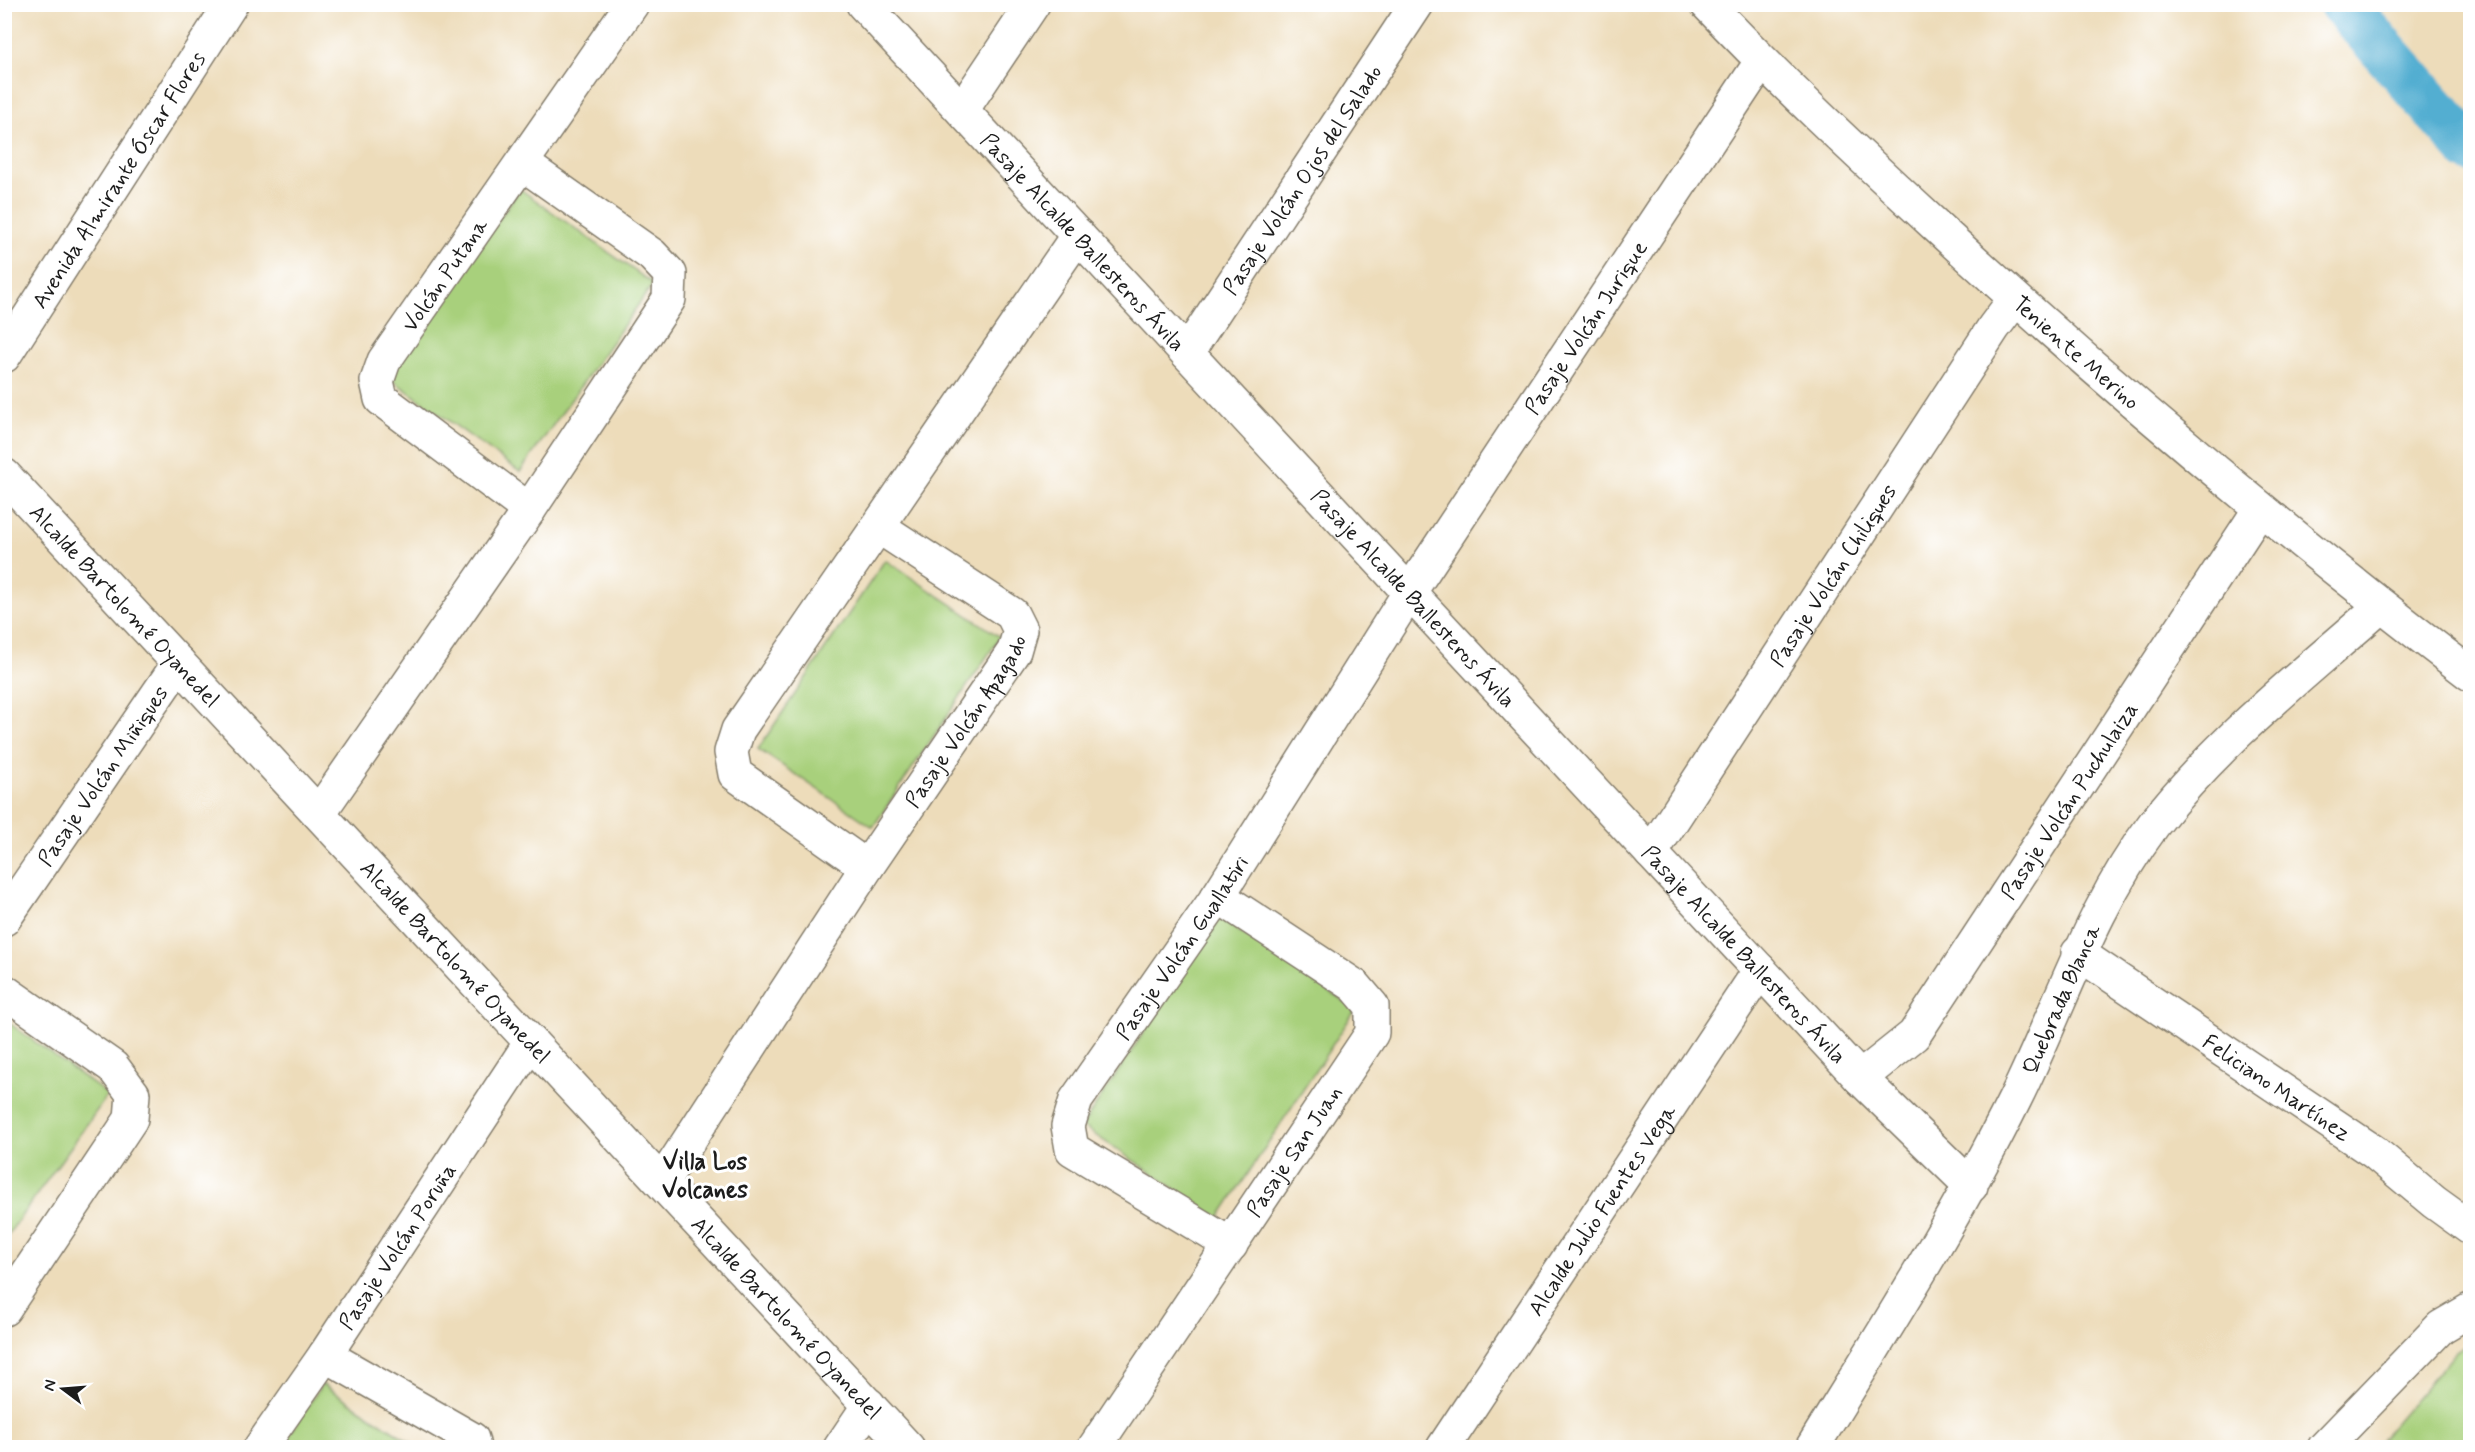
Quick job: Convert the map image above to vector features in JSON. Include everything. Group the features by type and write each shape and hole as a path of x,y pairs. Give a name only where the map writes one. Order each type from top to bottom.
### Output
{"street":[{"name":"Avenida Almirante Óscar Flores","path":"4,356 231,4"},
{"name":"Volcán Putana","path":"529,510 381,399 377,381 384,361 632,4"},
{"name":"Pasaje Alcalde Ballesteros Ávila","path":"863,4 1860,1078 1971,1186"},
{"path":"962,110 1033,4"},
{"name":"Pasaje Volcán Ojos del Salado","path":"1187,353 1417,4"},
{"name":"Teniente Merino","path":"1707,4 1761,62 2015,299 2260,510 2380,606 2470,674"},
{"name":"Pasaje Volcán Jurique","path":"1410,593 1761,62"},
{"path":"319,813 529,510 669,299 669,274 652,255 523,164"},
{"path":"867,867 735,774 730,752 738,730 1078,235"},
{"name":"Pasaje Volcán Chiliques","path":"1651,854 1994,327 2015,299"},
{"name":"Alcalde Bartolomé Oyanedel","path":"4,475 908,1448"},
{"name":"Pasaje Volcán Puchulaiza","path":"1860,1078 1914,1035 2260,510"},
{"name":"Pasaje Volcán Apagado","path":"662,1182 867,867 1014,651 1020,630 1012,614 879,527"},
{"name":"Pasaje Volcán Guallatiri","path":"1231,1245 1072,1149 1068,1126 1076,1100 1218,896 1410,593"},
{"name":"Quebrada Blanca","path":"1812,1448 1971,1186 2016,1096 2078,953 2126,864 2182,789 2242,729 2380,606"},
{"name":"Pasaje Volcán Miñiques","path":"4,919 179,663"},
{"name":"Pasaje San Juan","path":"1094,1448 1372,1033 1372,1006 1354,986 1218,896"},
{"name":"Feliciano Martínez","path":"2078,953 2374,1152 2434,1202 2470,1228"},
{"name":"Alcalde Julio Fuentes Vega","path":"1443,1448 1760,970"},
{"path":"4,991 113,1067 133,1094 131,1119 4,1309"},
{"name":"Pasaje Volcán Poruña","path":"260,1448 325,1354 531,1041"},
{"path":"2324,1448 2441,1327 2470,1310"},
{"path":"325,1354 472,1439 474,1448"},
{"path":"840,1448 869,1405"}],"green space":[{"path":"520,189 653,284 520,472 388,377"},
{"path":"885,560 1000,637 873,827 758,749"},
{"path":"1219,918 1356,1009 1219,1218 1082,1126"},
{"path":"5,1020 108,1095 5,1239"},
{"path":"2470,1344 2470,1447 2374,1447 2457,1350"},
{"path":"322,1384 418,1447 281,1448"}],"waterway":[{"path":"2343,4 2470,149"}],"district":[{"name":"Villa Los Volcanes","path":"705,1175"}]}
